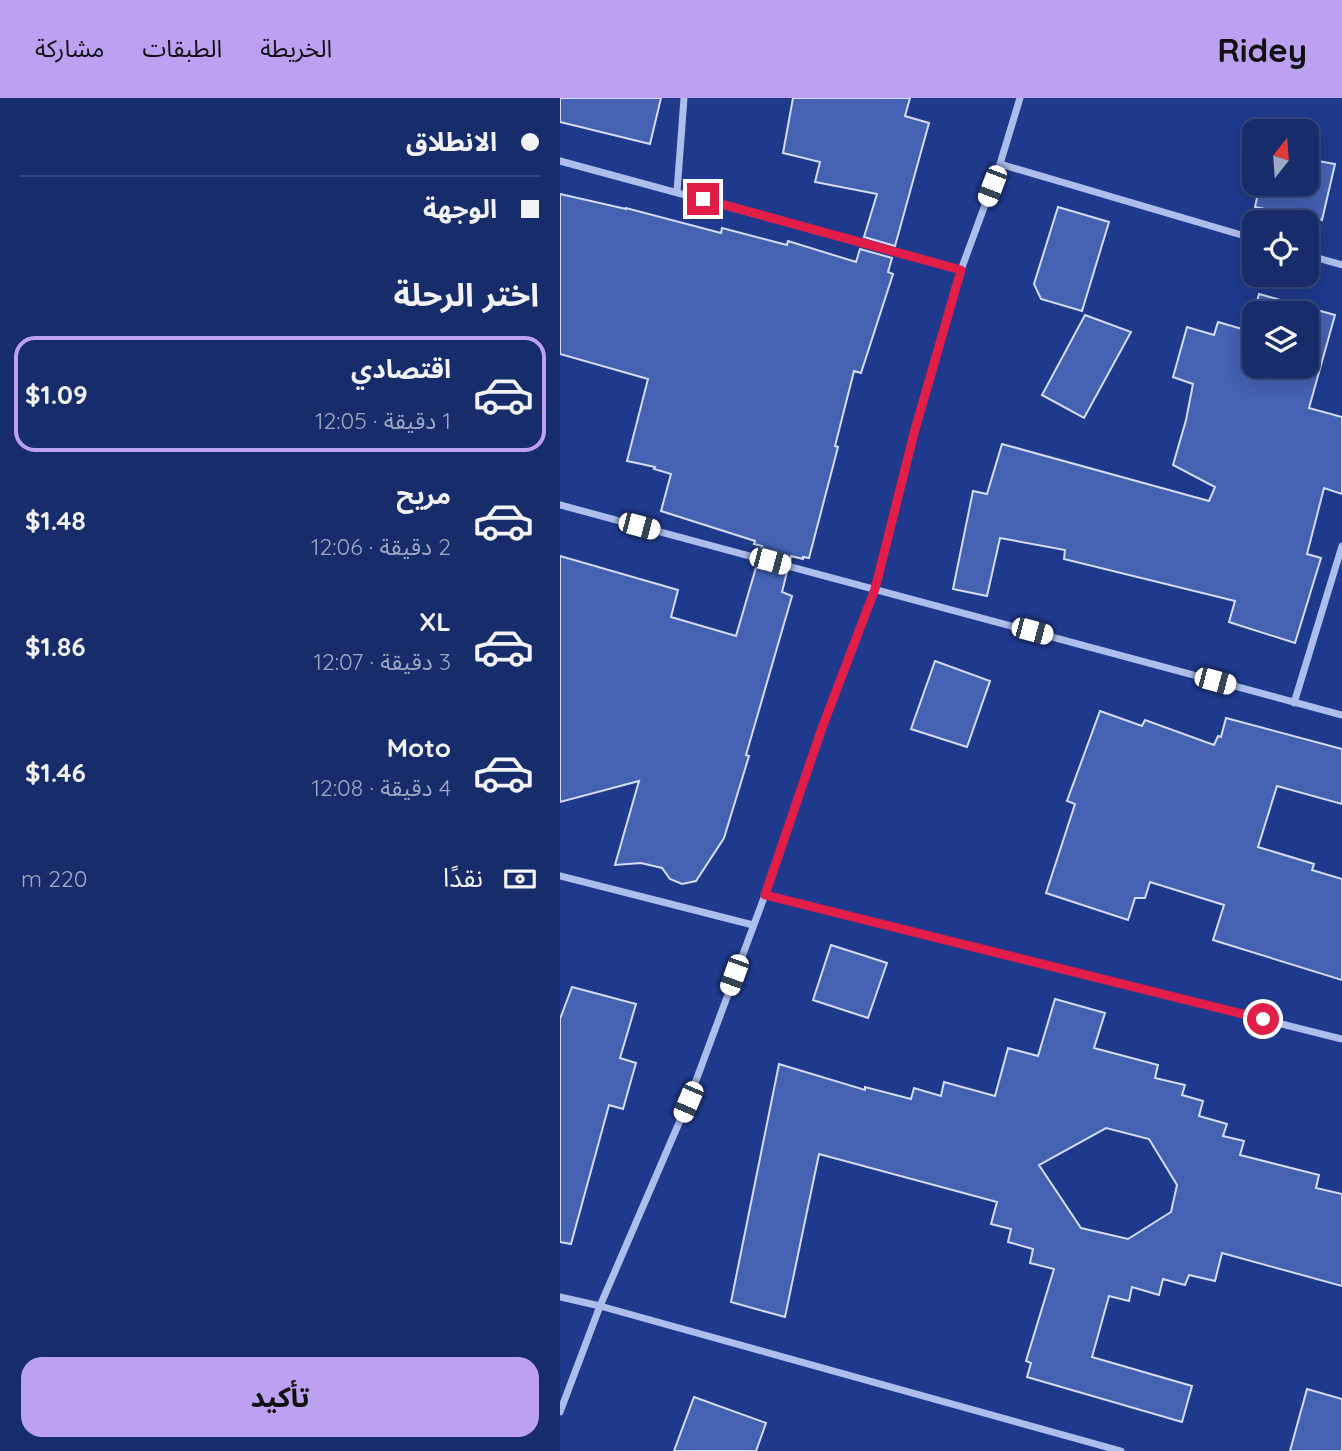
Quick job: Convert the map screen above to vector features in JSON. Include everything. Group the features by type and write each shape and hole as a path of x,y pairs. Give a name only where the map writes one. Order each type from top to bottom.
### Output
{"street":[{"path":"677,192 684,98"},
{"path":"560,1412 600,1306 688,1102 765,895 822,728 875,589 914,433 961,270 1000,164 1020,98"},
{"path":"560,161 961,270"},
{"path":"1000,164 1242,235"},
{"path":"1319,258 1342,265"},
{"path":"560,505 1342,715"},
{"path":"1294,703 1342,546"},
{"path":"560,876 752,925"},
{"path":"765,895 1342,1038"},
{"path":"560,1297 1121,1451"}],"building":[{"path":"560,98 661,98 650,144 560,122"},
{"path":"793,98 910,98 905,116 929,123 895,246 864,237 877,194 815,182 820,162 783,153"},
{"path":"1320,161 1335,164 1322,220 1319,219 1319,210 1270,210 1255,207 1257,196 1320,196"},
{"path":"560,194 721,233 722,228 787,245 788,241 856,262 860,249 892,258 888,272 893,274 861,373 854,371 835,446 838,447 809,558 791,556 790,561 760,552 762,546 754,544 755,541 661,511 671,474 654,469 655,467 627,461 648,379 560,354"},
{"path":"1058,207 1109,222 1082,311 1041,299 1034,284"},
{"path":"1259,294 1284,301 1257,301"},
{"path":"1319,311 1335,315 1319,372"},
{"path":"1085,315 1131,332 1084,418 1042,395"},
{"path":"1218,322 1242,329 1242,378 1317,378 1309,408 1342,417 1342,494 1324,488 1307,554 1321,558 1295,643 1229,622 1235,601 1064,559 1065,550 1000,538 987,596 953,589 973,491 987,494 1002,444 1209,501 1215,487 1173,465 1193,384 1173,377 1187,327 1214,335"},
{"path":"560,556 678,590 671,617 736,636 757,564 787,572 782,592 792,596 746,755 749,756 724,838 696,881 682,884 670,879 662,868 641,863 615,865 639,781 560,802"},
{"path":"935,661 990,681 967,747 911,729"},
{"path":"1100,711 1142,726 1145,720 1214,745 1218,736 1221,737 1226,718 1342,749 1342,804 1277,786 1258,847 1314,864 1312,870 1342,879 1342,980 1213,940 1224,905 1150,882 1145,898 1135,898 1128,920 1046,893 1075,804 1067,801"},
{"path":"831,945 887,963 868,1018 813,1000"},
{"path":"572,987 636,1004 620,1058 636,1063 623,1109 609,1105 571,1244 560,1242 560,1019"},
{"path":"1055,999 1105,1013 1094,1048 1158,1065 1155,1078 1185,1085 1182,1095 1203,1101 1199,1116 1227,1124 1223,1136 1244,1141 1240,1155 1319,1175 1316,1188 1342,1194 1342,1286 1222,1253 1215,1281 1189,1275 1185,1285 1163,1279 1159,1295 1132,1287 1129,1301 1109,1296 1092,1357 1192,1386 1182,1422 1027,1377 1031,1363 1026,1361 1054,1269 1030,1263 1033,1249 1008,1242 1011,1229 991,1224 997,1202 819,1154 785,1317 731,1302 779,1064 865,1090 865,1087 911,1099 914,1088 941,1096 944,1082 995,1096 1008,1048 1038,1056","holes":["1106,1128 1149,1139 1177,1185 1171,1212 1128,1239 1081,1228 1039,1165"]},
{"path":"1307,1389 1342,1399 1342,1451 1290,1451"},
{"path":"694,1397 766,1423 756,1451 674,1451"}],"route":[{"path":"703,199 961,270 914,433 875,589 822,728 765,895 1263,1019"}]}
